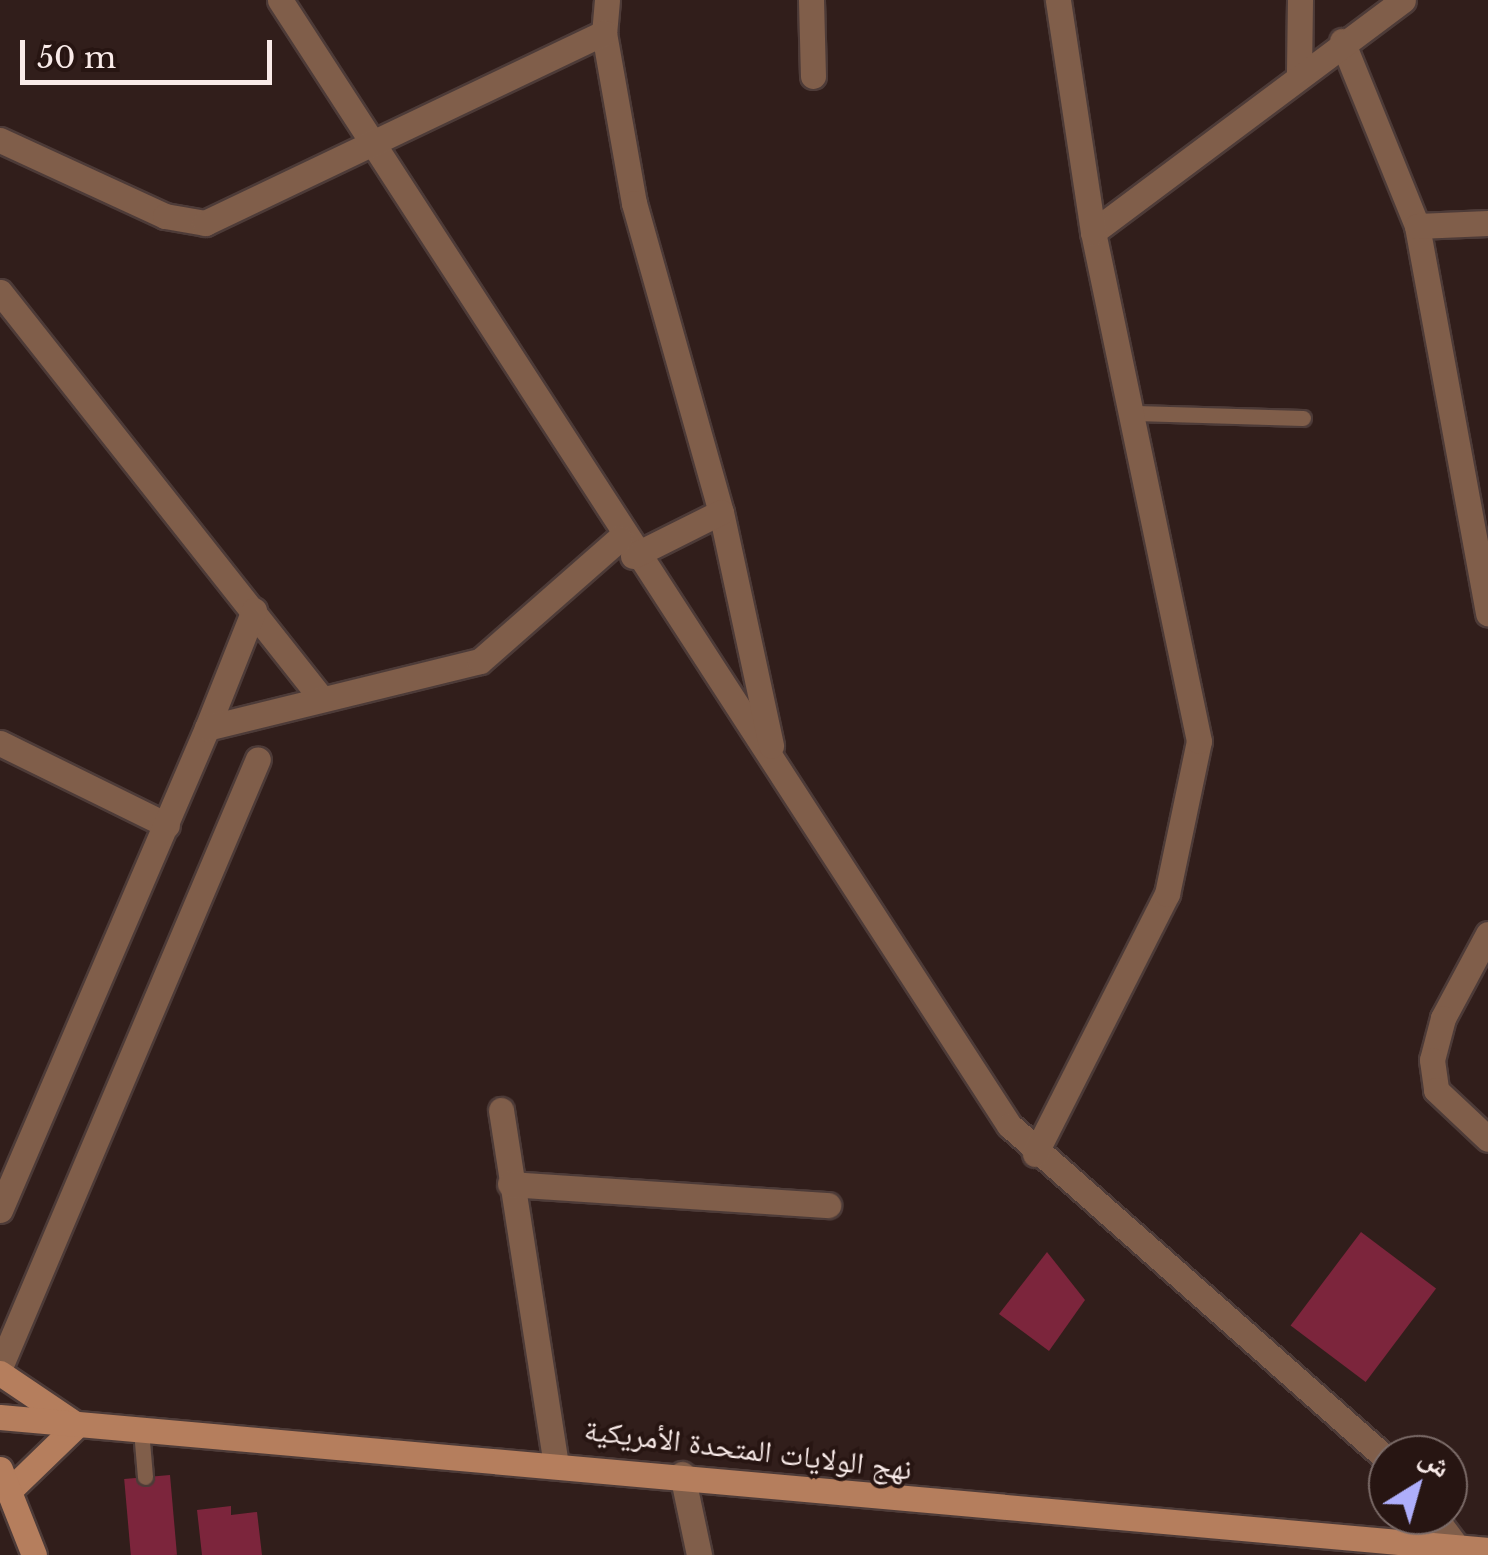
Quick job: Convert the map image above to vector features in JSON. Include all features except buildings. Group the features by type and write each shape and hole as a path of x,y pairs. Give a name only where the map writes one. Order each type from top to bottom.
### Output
{"street":[{"path":"280,0 364,140 627,547 774,761 942,1028 1035,1154 1368,1443"},
{"path":"607,0 604,33 634,202 720,512 774,761"},
{"path":"811,0 813,76"},
{"path":"1035,1154 1167,894 1195,793 1199,741 1135,414 1093,232 1058,0"},
{"path":"1299,72 1300,0"},
{"path":"1093,232 1299,72 1403,0"},
{"path":"0,140 166,216 205,223 364,140 604,33"},
{"path":"1342,41 1418,226 1488,614"},
{"path":"1418,226 1488,223"},
{"path":"0,292 321,698"},
{"path":"207,728 480,661 627,547 720,512"},
{"path":"0,1210 167,825 254,610"},
{"path":"0,743 167,825"},
{"path":"34,1555 5,1480 77,1425 0,1370 258,760"},
{"path":"1488,934 1443,1018 1432,1060 1436,1090 1488,1139"},
{"path":"501,1110 555,1460"},
{"path":"510,1184 828,1205"},
{"name":"نهج الولايات المتحدة الأمريكية","path":"0,1416 555,1460 962,1508 1488,1550"},
{"path":"682,1474 698,1555"},
{"path":"1448,1535 1457,1546"}],"lane":[{"path":"1135,414 1303,418"},
{"path":"141,1430 146,1477"}]}
